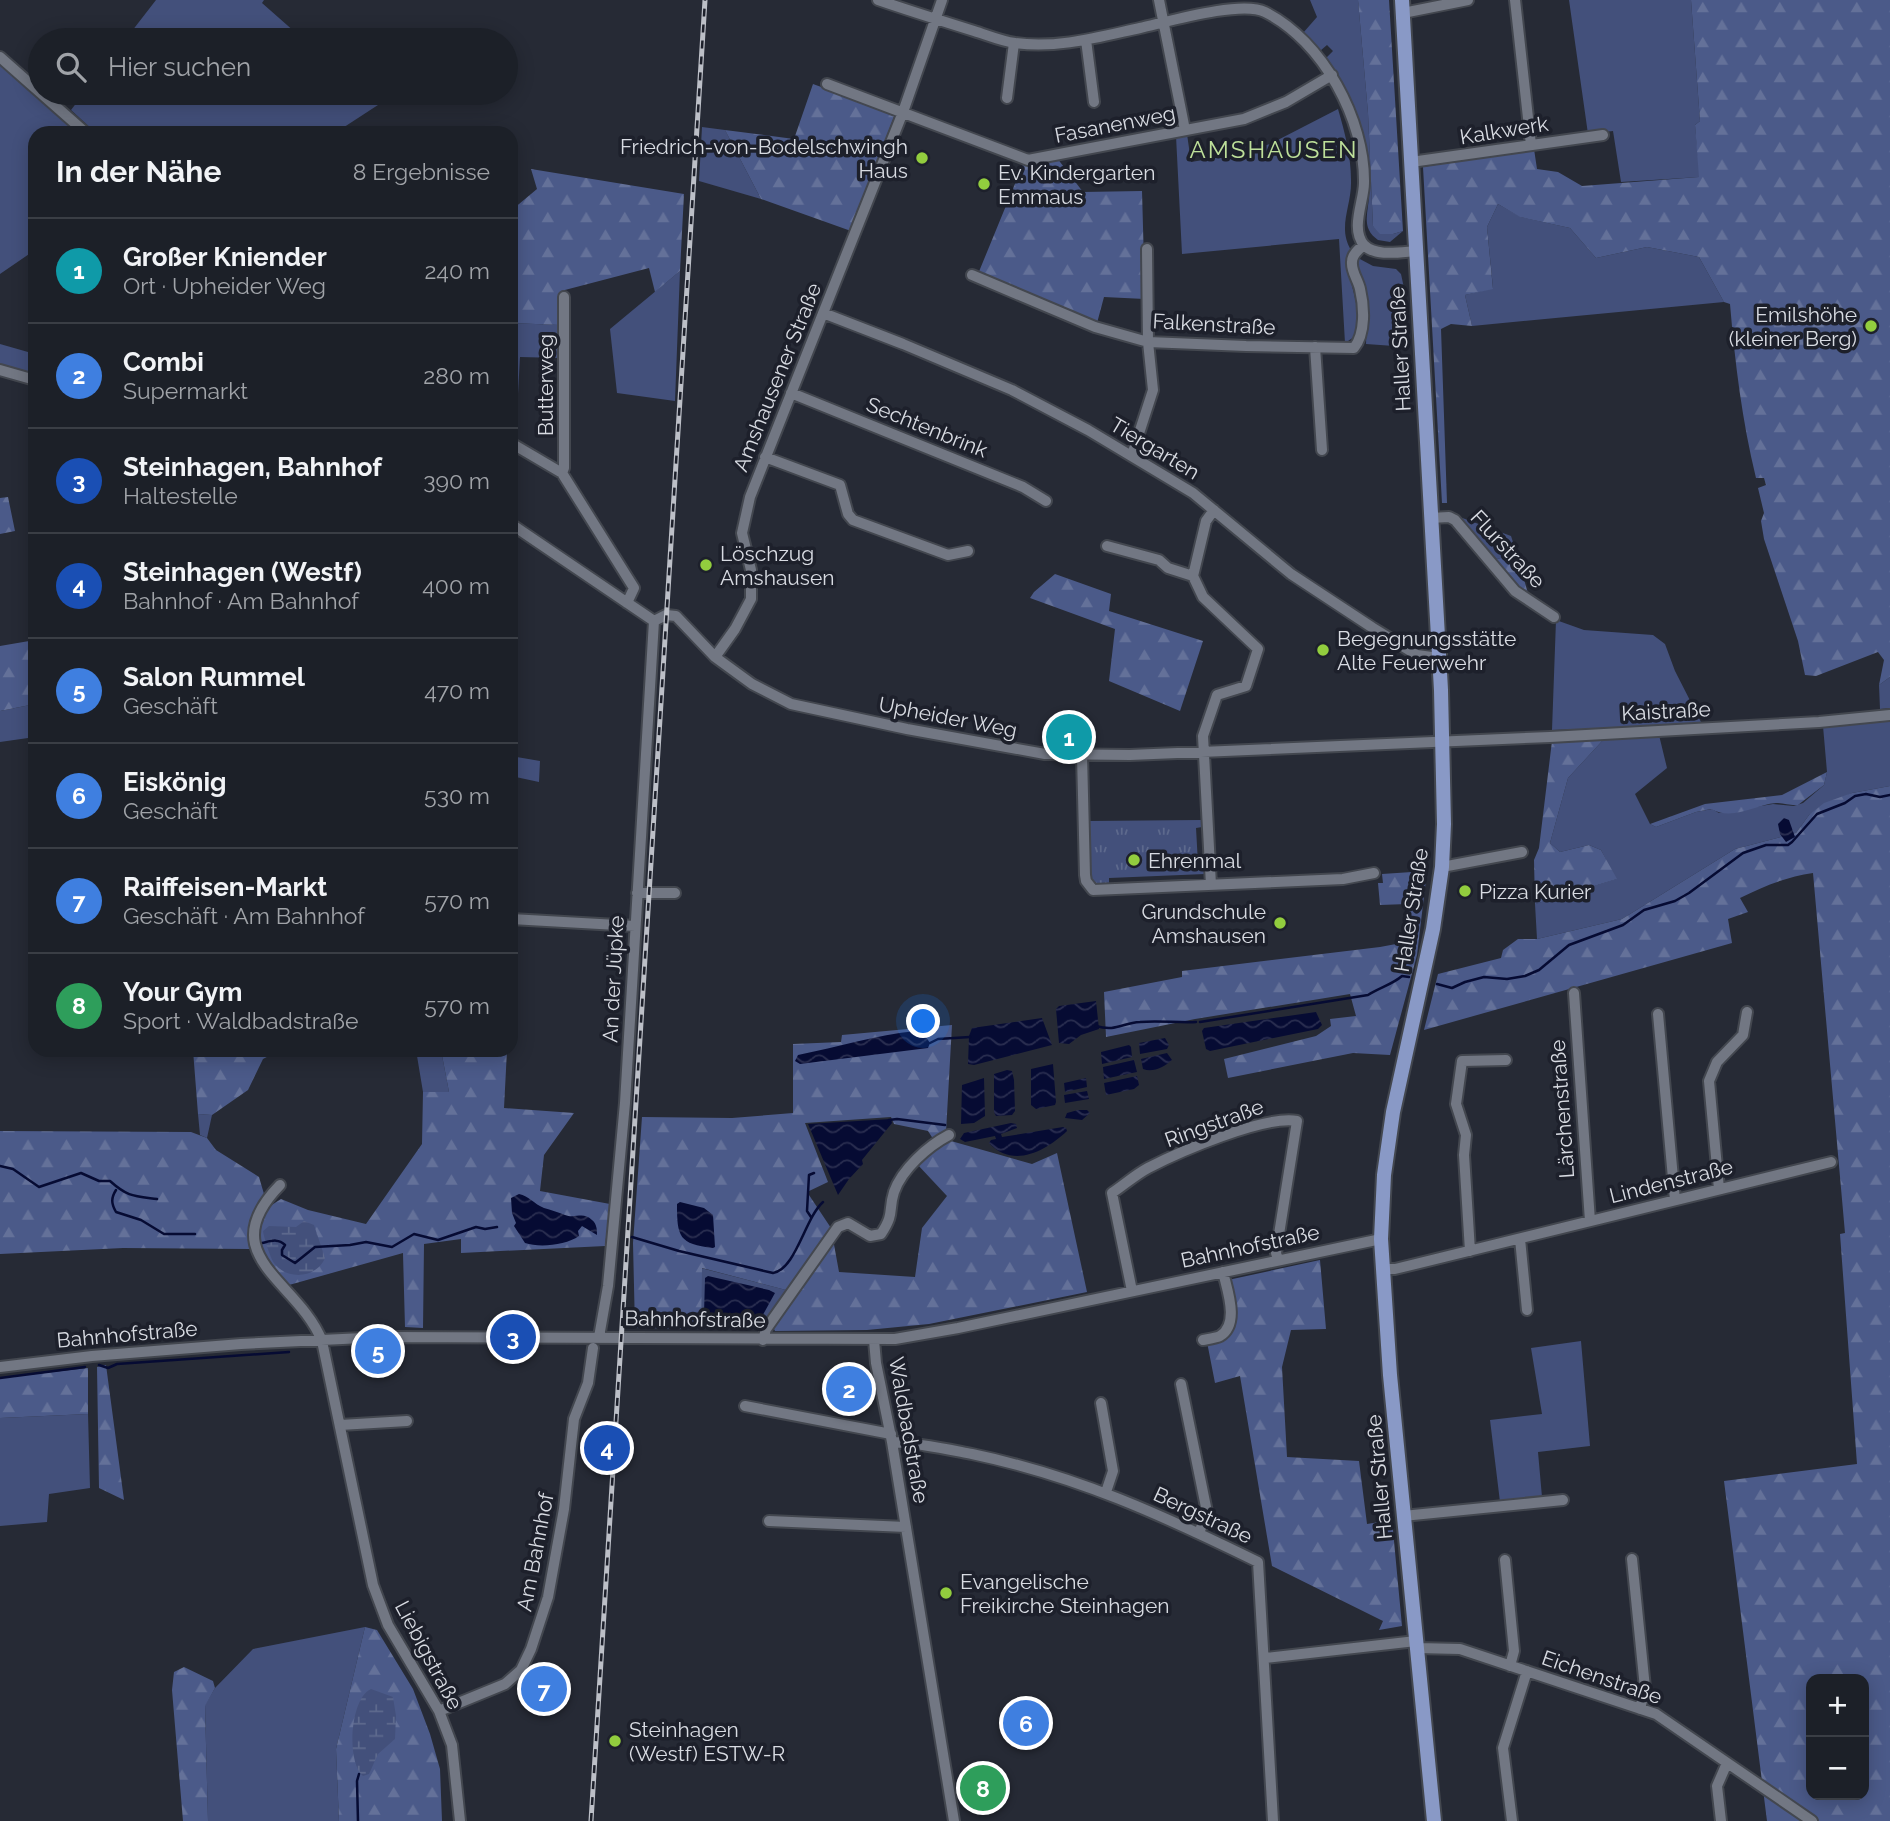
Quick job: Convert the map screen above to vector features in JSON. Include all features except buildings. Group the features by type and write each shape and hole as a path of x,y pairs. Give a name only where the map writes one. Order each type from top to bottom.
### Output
{"main road":[{"name":"Haller Straße","path":"1403,6 1439,658 1444,824 1442,867 1433,929 1393,1112 1384,1175 1381,1239 1404,1516 1434,1821"}],"street":[{"path":"878,0 1014,43 1047,44 1086,40 1252,4 1314,51 1332,75 1349,107 1360,145 1364,180 1358,230 1364,244 1371,250 1416,251"},
{"name":"Amshausener Straße","path":"715,657 735,629 751,599 751,570 742,533 750,497 903,112 942,0"},
{"path":"1159,0 1185,130"},
{"path":"1403,6 1468,0"},
{"path":"1515,0 1531,145"},
{"path":"1086,40 1094,102"},
{"path":"1007,98 1014,43"},
{"path":"0,57 28,82"},
{"name":"Fasanenweg","path":"903,112 1028,160 1244,119 1286,102 1332,75"},
{"path":"827,83 903,112"},
{"path":"54,105 78,126"},
{"name":"Kalkwerk","path":"1411,162 1603,135"},
{"name":"Falkenstraße","path":"972,275 1094,327 1148,342 1354,348 1359,341 1363,325 1360,288 1352,261 1354,254 1364,244"},
{"path":"1132,455 1153,390 1148,342 1147,249"},
{"name":"Butterweg","path":"562,473 564,297"},
{"name":"Tiergarten","path":"823,313 1012,390 1132,455 1193,492 1291,574 1338,606 1416,655 1439,658"},
{"path":"1315,347 1322,450"},
{"path":"0,370 28,378"},
{"name":"Sechtenbrink","path":"791,393 1023,487 1046,501"},
{"name":"Butterweg","path":"518,447 562,473 634,588 627,603"},
{"path":"765,457 840,485 848,514 853,520 948,555 968,551"},
{"path":"1211,885 1203,736 1217,695 1246,686 1258,649 1203,597 1192,576 1206,521 1214,510"},
{"name":"Flurstraße","path":"1430,518 1449,517 1455,520 1515,591 1555,617"},
{"name":"Upheider Weg","path":"518,529 654,621 666,615 676,616 715,657 772,696 817,712 1017,750 1082,755 1443,742"},
{"path":"1107,546 1159,560 1168,568 1192,576"},
{"name":"An der Jüpke","path":"599,1337 608,1286 625,1102 654,621"},
{"name":"Kaistraße","path":"1443,742 1819,722 1890,715"},
{"path":"1082,755 1085,875 1089,886 1099,891 1343,879 1374,873"},
{"path":"1442,867 1522,852"},
{"path":"637,892 675,893"},
{"path":"518,919 635,926"},
{"name":"Lärchenstraße","path":"1574,993 1590,1221"},
{"path":"1719,1189 1709,1081 1717,1062 1743,1035 1747,1012"},
{"path":"1658,1014 1675,1200"},
{"path":"1470,1251 1464,1155 1466,1135 1456,1104 1462,1061 1506,1060"},
{"name":"Ringstraße","path":"1132,1291 1112,1193 1147,1169 1199,1146 1268,1122 1285,1119 1297,1121 1282,1207 1276,1253 1278,1260"},
{"path":"764,1339 766,1329 838,1227 848,1223 870,1236 881,1234 890,1221 894,1192 902,1177 936,1142 949,1135"},
{"name":"Lindenstraße","path":"1382,1269 1395,1269 1831,1163"},
{"path":"280,1185 269,1196 255,1220 253,1237 264,1265 310,1318 322,1340"},
{"name":"Bahnhofstraße","path":"0,1367 92,1356 241,1344 396,1337 874,1340 931,1334 1381,1239"},
{"path":"1520,1239 1527,1310"},
{"path":"1203,1340 1221,1335 1230,1324 1231,1314 1223,1272"},
{"name":"Liebigstraße","path":"322,1340 373,1585 388,1625 439,1711 452,1745 460,1821"},
{"name":"Waldbadstraße","path":"874,1340 954,1821"},
{"name":"Am Bahnhof","path":"439,1711 505,1684 521,1670 531,1649 548,1597 564,1509 573,1419 589,1384 593,1348"},
{"path":"1181,1384 1207,1512 1199,1533"},
{"path":"1101,1403 1113,1471 1106,1492"},
{"name":"Bergstraße","path":"745,1406 1018,1464 1106,1492 1199,1533 1258,1562 1265,1658"},
{"path":"340,1425 407,1421"},
{"path":"1404,1516 1563,1500"},
{"name":"Waldbadstraße","path":"769,1521 906,1527"},
{"path":"1632,1559 1644,1688 1640,1709"},
{"path":"1505,1560 1514,1651 1510,1666"},
{"path":"1273,1821 1265,1658 1416,1645"},
{"name":"Eichenstraße","path":"1416,1645 1460,1649 1660,1717 1812,1821"},
{"path":"1512,1821 1503,1748 1527,1671"},
{"path":"1721,1821 1717,1786 1718,1778 1727,1763"}],"green space":[{"path":"156,0 264,0 262,3 290,28 134,28"},
{"path":"1310,0 1358,0 1368,113 1373,226 1393,234 1403,231 1390,242 1378,240 1372,235 1367,224 1368,173 1363,137 1353,104 1326,58 1333,51 1327,45 1320,51 1303,33 1317,17"},
{"path":"1358,0 1389,0 1403,231 1393,234 1380,234 1373,226 1368,113"},
{"path":"1569,0 1691,0 1700,121 1695,125 1700,177 1621,182 1613,131 1588,134"},
{"path":"1691,0 1890,0 1890,677 1879,685 1884,660 1878,652 1816,676 1805,675 1798,641 1764,539 1761,521 1764,513 1758,488 1766,485 1764,478 1756,478 1747,435 1730,304 1724,302 1699,257 1647,247 1596,258 1570,228 1520,217 1498,204 1487,227 1493,289 1465,295 1472,326 1451,324 1441,329 1447,503 1442,503 1423,167 1534,149 1537,169 1558,172 1582,186 1699,177 1695,125 1700,121"},
{"path":"0,62 28,86 28,105 50,105 74,126 28,126 28,255 0,274"},
{"path":"813,84 895,114 851,231 761,199 725,130 794,139"},
{"path":"75,105 378,105 346,126 88,126 71,110"},
{"path":"1338,109 1350,162 1351,190 1345,233 1351,250 1348,267 1357,313 1354,337 1345,343 1339,239 1182,254 1176,136 1187,134 1191,162 1233,155 1270,144"},
{"path":"702,127 725,130 761,199 699,181"},
{"path":"1057,158 1083,192 1142,191 1145,299 1104,297 1097,323 978,274 1024,162"},
{"path":"531,169 684,194 680,271 655,292 649,268 561,291 560,325 518,323 518,205 537,189"},
{"path":"1498,204 1521,217 1570,228 1596,258 1647,247 1699,257 1724,302 1472,326 1465,295 1493,288 1487,227"},
{"path":"1358,258 1373,266 1396,269 1401,274 1408,347 1366,344 1367,313 1363,281 1356,264"},
{"path":"680,271 675,401 617,393 610,329"},
{"path":"518,323 560,325 560,358 520,357 518,394"},
{"path":"0,344 28,352 28,372 0,365"},
{"path":"8,497 15,531 0,534 0,498"},
{"path":"1457,516 1511,536 1517,554 1493,560"},
{"path":"1517,554 1527,590 1533,600 1517,589 1493,560"},
{"path":"1055,574 1111,594 1109,611 1203,641 1180,711 1109,681 1115,629 1030,598"},
{"path":"1556,620 1584,630 1653,635 1665,644 1675,671 1701,722 1700,725 1552,730"},
{"path":"28,641 28,705 0,711 0,646"},
{"path":"1890,677 1890,708 1880,709 1879,685"},
{"path":"28,705 28,738 0,742 0,711"},
{"path":"1890,721 1890,786 1852,793 1809,815 1796,833 1735,849 1622,919 1537,939 1535,904 1616,879 1601,850 1589,845 1560,852 1550,843 1568,778 1604,739 1659,735 1667,768 1635,794 1650,824 1656,827 1712,809 1719,813 1773,804 1794,806 1803,803 1824,785 1827,772 1823,726"},
{"path":"1604,739 1568,778 1550,843 1560,852 1589,845 1601,850 1617,879 1535,904 1534,860 1539,848 1552,741"},
{"path":"518,757 540,761 539,782 518,778"},
{"path":"1827,772 1824,785 1798,805 1768,804 1735,813 1711,809 1656,827 1650,824 1705,804 1782,795"},
{"path":"1890,786 1890,1821 1767,1821 1724,1481 1857,1464 1840,1234 1845,1233 1813,873 1775,883 1740,898 1748,912 1728,919 1732,943 1424,1030 1438,974 1501,958 1503,950 1518,939 1537,939 1622,919 1735,849 1796,833 1809,815 1824,803 1852,793"},
{"path":"1202,820 1202,827 1196,828 1198,864 1204,864 1205,874 1109,878 1109,887 1095,885 1089,879 1089,821"},
{"path":"1427,871 1417,955 1390,1055 1353,1053 1228,1078 1224,1059 1316,1036 1331,1026 1330,1019 1356,1016 1350,994 1195,1019 1106,1037 1104,992 1182,977 1182,971 1412,941 1407,904 1380,905 1378,883 1383,883 1382,874"},
{"path":"952,1025 946,1132 951,1141 1032,1164 1057,1153 1087,1292 929,1324 867,1330 775,1331 772,1325 796,1290 786,1290 702,1268 701,1329 635,1328 633,1243 642,1117 732,1118 793,1113 793,1044 841,1042 842,1035","holes":["891,1117 894,1124 928,1131 937,1145 917,1164 947,1196 922,1228 915,1277 839,1272 831,1228 807,1192 828,1182 805,1123"]},
{"path":"194,1057 267,1057 263,1059 248,1090 212,1115 198,1114"},
{"path":"417,1057 442,1057 449,1092 423,1092"},
{"path":"442,1057 507,1057 504,1108 574,1113 544,1155 540,1191 610,1204 605,1246 461,1253 461,1239 424,1244 423,1328 405,1327 403,1253 289,1285 267,1259 260,1244 264,1210 281,1199 308,1210 366,1224 422,1144 423,1092 449,1092"},
{"path":"198,1114 212,1115 207,1138 200,1135"},
{"path":"0,1131 191,1132 207,1138 216,1150 259,1177 264,1194 251,1227 251,1249 123,1248 0,1254"},
{"path":"304,1221 314,1225 325,1258 321,1265 309,1273 286,1273 274,1263 263,1231 269,1226 296,1227"},
{"path":"1320,1260 1326,1329 1291,1330 1282,1367 1287,1457 1359,1461 1367,1524 1392,1520 1402,1626 1379,1630 1383,1621 1272,1566 1240,1376 1215,1383 1207,1342 1219,1338 1233,1326 1235,1311 1228,1280"},
{"path":"701,1268 786,1290 761,1328 701,1329"},
{"path":"1581,1341 1590,1446 1538,1452 1542,1497 1500,1502 1490,1420 1542,1414 1531,1348"},
{"path":"106,1365 124,1500 99,1488 97,1367"},
{"path":"88,1368 88,1414 0,1418 0,1378"},
{"path":"88,1414 90,1488 49,1494 47,1522 0,1526 0,1418"},
{"path":"365,1627 336,1749 339,1821 208,1821 205,1705 215,1688 253,1649"},
{"path":"365,1627 377,1630 413,1689 440,1769 442,1821 339,1821 336,1749"},
{"path":"184,1667 213,1681 215,1688 205,1706 208,1821 183,1821 172,1690 174,1672"},
{"path":"371,1689 393,1697 395,1739 378,1754 369,1774 363,1776 354,1758 353,1731 358,1704"}],"water":[{"path":"1784,818 1789,820 1795,837 1786,842 1780,834 1778,824"},
{"path":"1096,1001 1099,1029 1081,1035 1069,1044 1059,1043 1056,1009 1059,1006"},
{"path":"1316,1012 1322,1025 1318,1029 1210,1051 1206,1049 1202,1031 1204,1028"},
{"path":"1042,1018 1052,1045 974,1065 968,1064 972,1028"},
{"path":"916,1031 924,1034 930,1043 928,1048 800,1064 795,1061 798,1055"},
{"path":"1165,1038 1169,1045 1167,1049 1140,1054 1139,1043"},
{"path":"1129,1045 1132,1057 1102,1064 1101,1052"},
{"path":"1167,1053 1172,1060 1166,1065 1154,1070 1143,1069 1141,1059"},
{"path":"1134,1060 1137,1072 1104,1079 1103,1067"},
{"path":"1053,1064 1055,1105 1036,1109 1031,1105 1031,1069"},
{"path":"1012,1071 1014,1080 1015,1111 1012,1115 996,1116 994,1074"},
{"path":"1137,1076 1139,1085 1134,1089 1106,1095 1104,1083"},
{"path":"984,1078 985,1116 974,1123 961,1124 962,1085"},
{"path":"1086,1078 1087,1087 1065,1092 1064,1083"},
{"path":"1087,1091 1089,1099 1065,1103 1064,1095"},
{"path":"1087,1110 1090,1113 1082,1120 1065,1118 1067,1113"},
{"path":"891,1119 892,1123 838,1195 808,1124"},
{"path":"1016,1124 1017,1128 1001,1134 1002,1137 1063,1127 1067,1131 1049,1145 1019,1156 998,1151 989,1143 996,1139 995,1136 965,1142 960,1139 964,1133"},
{"path":"519,1194 544,1208 569,1216 589,1217 596,1225 597,1235 582,1226 578,1231 579,1236 567,1242 545,1245 525,1243 514,1226 516,1223 512,1213 511,1198"},
{"path":"680,1202 704,1208 713,1215 715,1247 693,1244 682,1237 677,1215 677,1204"},
{"path":"708,1276 775,1293 759,1322 753,1319 707,1318 704,1314 705,1278"}],"waterway":[{"path":"1437,984 1452,988 1484,977 1507,979 1525,976 1539,970 1569,945 1623,925 1644,910 1675,901 1743,853 1766,845 1788,845 1817,814 1855,796 1890,795"},
{"path":"1200,1022 1368,995 1402,976 1409,977"},
{"path":"1096,1026 1109,1028 1147,1021 1196,1022"},
{"path":"930,1043 938,1039 970,1037"},
{"path":"889,1120 945,1125"},
{"path":"0,1166 13,1169 39,1187 81,1173 99,1181 110,1181 131,1195 157,1199"},
{"path":"811,1217 807,1211 809,1175 814,1173"},
{"path":"116,1190 112,1201 116,1212 141,1220 164,1234 195,1234"},
{"path":"632,1237 773,1273 788,1262 823,1202"},
{"path":"262,1243 280,1241 285,1245 282,1255 295,1263 315,1247 366,1242 392,1247 414,1234 438,1240 476,1227 497,1227"},
{"path":"99,1365 108,1368 117,1364 289,1352"},
{"path":"0,1378 85,1367"},
{"path":"358,1821 359,1774"}],"railway":[{"path":"591,1821 705,0"}],"place":[{"name":"Friedrich-von-Bodelschwingh Haus","path":"922,158"},
{"name":"Ev. Kindergarten Emmaus","path":"984,184"},
{"name":"Emilshöhe (kleiner Berg)","path":"1871,326"},
{"name":"Löschzug Amshausen","path":"706,565"},
{"name":"Begegnungsstätte Alte Feuerwehr","path":"1323,650"},
{"name":"Großer Kniender","path":"1069,737"},
{"name":"Ehrenmal","path":"1134,860"},
{"name":"Pizza Kurier","path":"1465,891"},
{"name":"Grundschule Amshausen","path":"1280,923"},
{"name":"Steinhagen, Bahnhof","path":"513,1337"},
{"name":"Salon Rummel","path":"378,1351"},
{"name":"Combi","path":"849,1389"},
{"name":"Steinhagen (Westf)","path":"607,1448"},
{"name":"Evangelische Freikirche Steinhagen","path":"946,1593"},
{"name":"Raiffeisen-Markt","path":"544,1689"},
{"name":"Eiskönig","path":"1026,1723"},
{"name":"Steinhagen (Westf) ESTW-R","path":"615,1741"},
{"name":"Your Gym","path":"983,1788"}],"district":[{"name":"AMSHAUSEN","path":"1274,149"}]}
